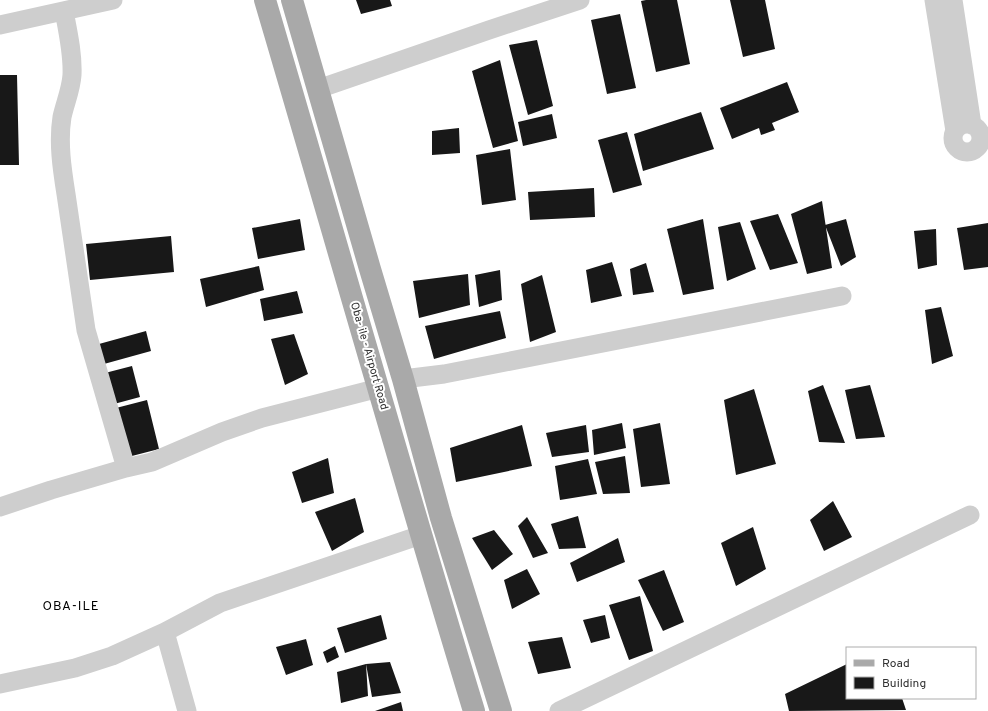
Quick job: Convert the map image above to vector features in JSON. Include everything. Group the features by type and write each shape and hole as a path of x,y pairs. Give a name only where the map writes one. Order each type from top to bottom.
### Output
{"main road":[{"name":"Oba- ile - Airport Road","path":"265,0 421,535 474,711"},
{"path":"292,0 403,379 441,518 501,711"},
{"path":"279,48 304,40"}],"street":[{"path":"0,25 113,0"},
{"path":"318,89 482,32 580,0"},
{"path":"934,0 964,128 953,0"},
{"path":"64,11 70,43 72,74 62,117 63,173 86,330 126,468"},
{"path":"403,379 444,374 842,296"},
{"path":"0,507 51,490 152,462 222,432 262,418 379,388"},
{"path":"558,711 970,515"},
{"path":"0,684 74,668 112,656 165,632 220,603 421,535"},
{"path":"165,632 187,711"}],"building":[{"path":"356,0 390,0 392,6 361,14"},
{"path":"677,0 690,64 656,72 641,1"},
{"path":"730,0 765,0 775,49 743,57"},
{"path":"620,14 636,88 607,94 591,20"},
{"path":"537,40 553,106 528,115 509,45"},
{"path":"500,60 518,141 493,148 472,71"},
{"path":"0,75 17,75 19,165 0,165"},
{"path":"787,82 799,112 772,123 775,130 761,135 759,128 732,139 720,108"},
{"path":"701,112 714,149 643,171 634,134"},
{"path":"552,114 557,138 523,146 518,122"},
{"path":"459,128 460,153 432,155 432,131"},
{"path":"627,132 642,185 613,193 598,140"},
{"path":"510,149 516,200 482,205 476,155"},
{"path":"594,188 595,217 530,220 528,192"},
{"path":"822,201 832,268 807,274 791,214"},
{"path":"778,214 798,263 770,270 750,221"},
{"path":"300,219 305,250 258,259 252,228"},
{"path":"703,219 714,289 683,295 667,229"},
{"path":"846,219 856,257 841,266 825,225"},
{"path":"740,222 756,269 727,281 718,227"},
{"path":"988,223 988,267 964,270 957,228"},
{"path":"936,229 937,265 918,269 914,231"},
{"path":"171,236 174,272 90,280 86,244"},
{"path":"612,262 622,296 591,303 586,270"},
{"path":"646,263 654,292 633,295 630,269"},
{"path":"259,266 264,290 206,307 200,279"},
{"path":"500,270 502,300 479,307 475,275"},
{"path":"468,274 470,305 419,318 413,281"},
{"path":"542,275 556,332 530,342 521,284"},
{"path":"297,291 303,313 264,321 260,299"},
{"path":"941,307 953,356 932,364 925,310"},
{"path":"500,311 506,338 434,359 425,326"},
{"path":"146,331 151,351 104,364 99,344"},
{"path":"294,334 308,374 285,385 271,339"},
{"path":"132,366 140,397 114,404 105,373"},
{"path":"823,385 845,443 819,442 808,391"},
{"path":"870,385 885,437 856,439 845,390"},
{"path":"754,389 776,464 736,475 724,400"},
{"path":"147,400 159,449 128,457 116,408"},
{"path":"622,423 626,448 594,455 592,430"},
{"path":"660,423 670,484 641,487 633,429"},
{"path":"522,425 532,466 456,482 450,448"},
{"path":"586,425 589,452 552,457 546,433"},
{"path":"625,456 630,493 603,494 595,462"},
{"path":"328,458 334,493 302,503 292,472"},
{"path":"588,459 597,494 560,500 555,466"},
{"path":"355,498 364,532 332,551 315,512"},
{"path":"833,501 852,537 824,551 810,520"},
{"path":"578,516 586,548 559,549 551,524"},
{"path":"527,517 548,553 533,558 518,526"},
{"path":"753,527 766,569 736,586 721,543"},
{"path":"494,530 513,554 492,570 472,538"},
{"path":"618,538 625,562 577,582 570,563"},
{"path":"527,569 540,594 512,609 504,580"},
{"path":"664,570 684,622 663,631 638,580"},
{"path":"640,596 653,651 629,660 609,605"},
{"path":"381,615 387,639 345,653 337,628"},
{"path":"605,615 610,638 591,643 583,620"},
{"path":"562,637 571,668 538,674 528,642"},
{"path":"306,639 313,665 286,675 276,647"},
{"path":"335,646 339,657 327,663 323,652"},
{"path":"390,662 401,693 372,697 366,664"},
{"path":"366,664 368,696 341,703 337,672"},
{"path":"846,664 846,699 902,699 906,710 789,711 785,694"},
{"path":"401,702 403,711 375,711"}],"district":[{"name":"OBA-ILE","path":"71,607"}]}
